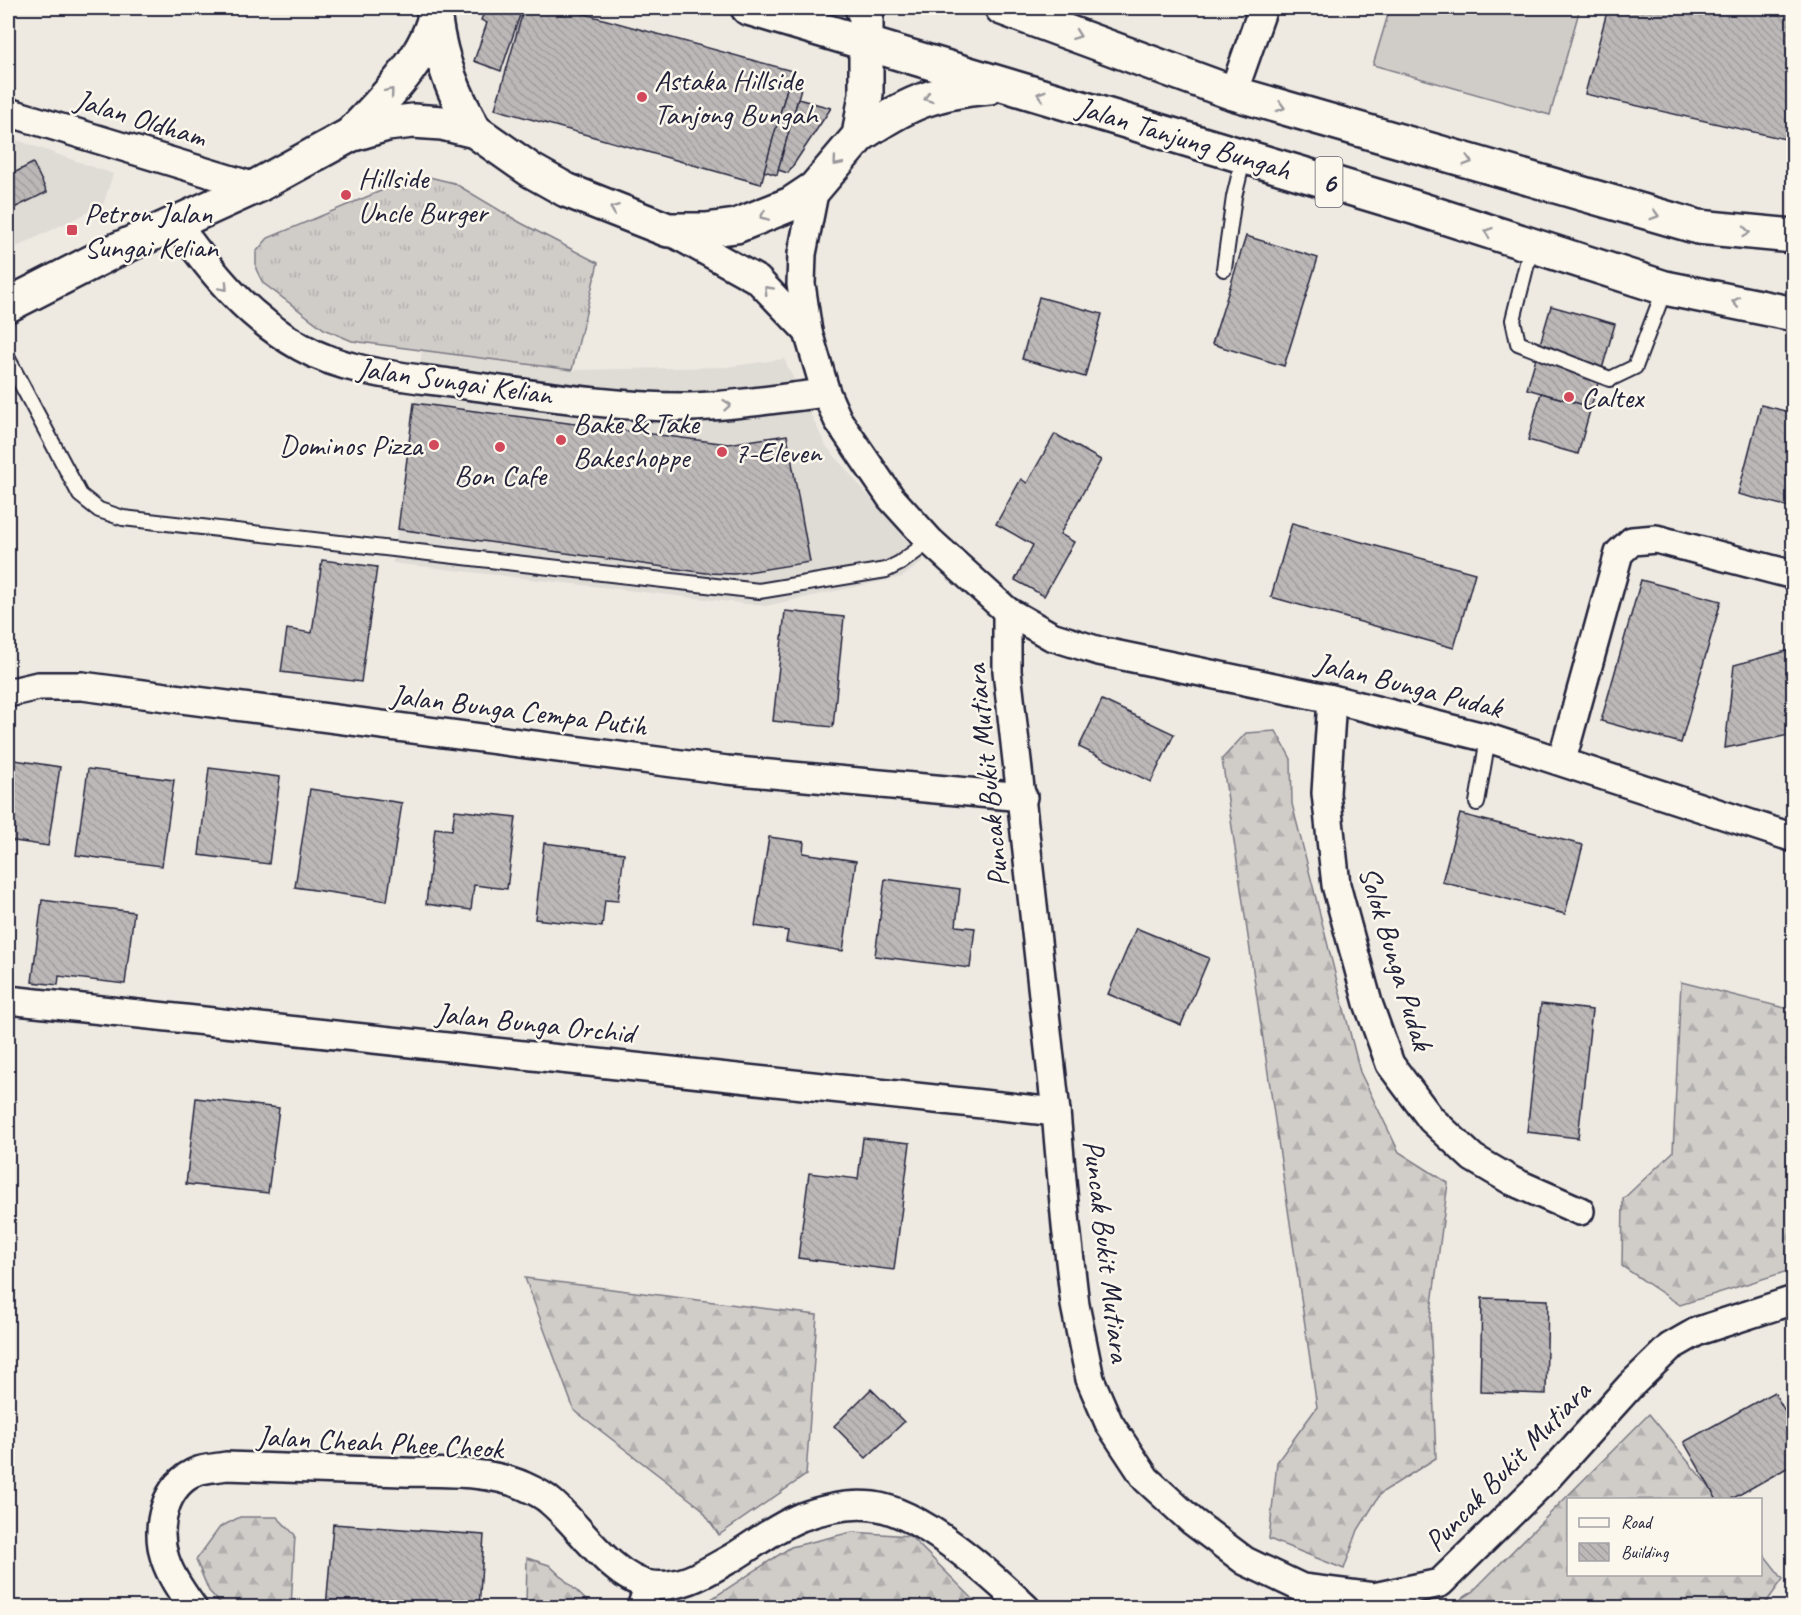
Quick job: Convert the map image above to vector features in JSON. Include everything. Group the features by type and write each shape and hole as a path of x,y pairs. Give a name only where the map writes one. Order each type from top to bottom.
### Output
{"main road":[{"name":"Jalan Tanjung Bungah","path":"748,8 1413,207 1531,247 1665,288 1794,314"},
{"path":"859,136 866,94 866,16 862,8"},
{"name":"Jalan Tanjung Bungah","path":"1002,8 1233,93 1698,227 1794,236"},
{"path":"435,12 439,53 447,79 475,130"},
{"path":"350,135 402,77 435,12"},
{"path":"8,304 255,187 350,135 387,124 413,121 442,123 475,130 532,171 566,190 668,230 706,230 736,226 791,204 815,188 859,136 905,106 949,90 1006,85"}],"street":[{"path":"1233,93 1263,8"},
{"name":"Jalan Oldham","path":"8,112 255,187"},
{"path":"815,188 802,255 801,284 808,332 826,393 838,420 891,498 930,541 1007,611"},
{"name":"Jalan Sungai Kelian","path":"176,223 215,277 270,328 303,348 346,365 390,374 508,390 688,407 728,405 826,393"},
{"path":"668,230 758,280 808,332"},
{"path":"1562,760 1619,553 1632,541 1656,539 1794,575"},
{"name":"Jalan Bunga Pudak","path":"1007,611 1051,636 1099,651 1332,699 1488,738 1562,760 1794,838"},
{"name":"Puncak Bukit Mutiara","path":"1007,611 1007,671 1023,798 1075,1305 1090,1379 1109,1424 1146,1479 1192,1521 1245,1561 1302,1588 1374,1597 1440,1583 1547,1478 1630,1386 1670,1347 1698,1331 1794,1300"},
{"name":"Jalan Bunga Cempa Putih","path":"8,693 38,686 82,686 727,770 1023,798"},
{"name":"Solok Bunga Pudak","path":"1332,699 1326,793 1336,885 1368,1003 1390,1064 1431,1119 1473,1158 1512,1181 1580,1211"},
{"name":"Jalan Bunga Orchid","path":"8,1000 1056,1112"},
{"name":"Jalan Cheah Phee Cheok","path":"193,1608 177,1585 165,1558 161,1531 166,1502 177,1485 198,1471 226,1466 446,1473 493,1477 523,1485 550,1501 645,1596 707,1572 800,1517 836,1507 873,1506 904,1515 944,1541 987,1572 1026,1608"}],"lane":[{"path":"1224,269 1234,197 1244,156"},
{"path":"1531,247 1513,320 1518,343 1610,379 1635,368 1665,288"},
{"path":"8,359 80,495 99,510 123,519 759,591 886,570 900,563 930,541"},
{"path":"1477,803 1488,738"}],"shaded area":[{"path":"8,137 113,174 103,205 8,251"},
{"path":"422,350 572,370 726,367 784,359 826,446 924,561 902,577 765,606 393,563"}],"green space":[{"path":"1390,8 1580,8 1550,115 1373,65"},
{"path":"429,177 454,183 521,223 598,263 572,370 352,341 324,329 263,283 256,269 256,252 268,238 407,180"},
{"path":"1276,731 1291,759 1292,804 1360,1072 1399,1152 1448,1183 1430,1319 1436,1458 1381,1493 1358,1530 1344,1569 1269,1539 1277,1462 1317,1407 1222,759 1246,733"},
{"path":"1681,982 1793,1010 1794,1269 1680,1305 1622,1266 1623,1199 1673,1152"},
{"path":"525,1278 817,1315 806,1475 719,1535 701,1508 574,1410"},
{"path":"1649,1414 1718,1498 1567,1498 1567,1576 1762,1576 1762,1552 1783,1579 1763,1607 1447,1608 1471,1593"},
{"path":"240,1517 277,1517 295,1535 291,1607 224,1607 209,1591 196,1560 220,1527"},
{"path":"852,1532 910,1536 981,1607 699,1607 791,1547"},
{"path":"527,1558 549,1565 588,1602 587,1607 526,1607"}],"building":[{"path":"486,8 507,8 521,12 501,71 474,61 487,23 481,20"},
{"name":"Astaka Hillside Tanjong Bungah","path":"524,8 563,8 792,71 761,184 495,109"},
{"path":"1608,8 1794,8 1794,141 1585,94"},
{"path":"788,85 801,88 777,175 764,171"},
{"path":"798,99 831,108 788,173 778,170"},
{"path":"33,163 47,192 8,211 8,176"},
{"path":"1246,236 1318,258 1284,366 1212,344"},
{"path":"1039,297 1102,314 1085,377 1022,359"},
{"path":"1551,306 1615,324 1591,407 1527,389"},
{"path":"1541,393 1591,407 1578,454 1528,440"},
{"path":"414,403 728,444 787,435 810,562 735,574 706,573 398,529"},
{"path":"1761,405 1794,413 1794,508 1738,494"},
{"path":"1055,434 1101,460 1060,534 1074,542 1044,596 1015,580 1033,545 996,524 1021,479 1027,483"},
{"path":"1292,523 1475,573 1454,648 1271,597"},
{"path":"322,560 377,567 361,682 281,672 287,629 312,633"},
{"path":"1641,580 1721,601 1681,743 1601,721"},
{"path":"785,611 844,617 833,727 773,721"},
{"path":"1794,649 1794,734 1725,748 1734,665"},
{"path":"1102,700 1174,734 1151,782 1079,747"},
{"path":"8,759 60,767 48,846 8,840"},
{"path":"209,768 280,777 269,864 199,855"},
{"path":"88,769 174,780 162,866 76,855"},
{"path":"310,789 402,803 387,901 295,887"},
{"path":"455,810 516,817 507,889 474,885 471,910 426,904 435,828 452,830"},
{"path":"1460,814 1583,845 1565,914 1442,882"},
{"path":"769,837 804,842 803,853 856,861 843,951 786,942 788,931 755,926"},
{"path":"544,843 624,853 618,901 605,900 602,927 535,919"},
{"path":"885,879 960,889 956,926 975,928 970,968 875,956"},
{"path":"8,897 12,898 8,932"},
{"path":"42,900 134,912 125,984 59,976 58,985 32,982"},
{"path":"1136,928 1209,958 1181,1025 1108,994"},
{"path":"1541,1004 1592,1010 1578,1138 1527,1132"},
{"path":"196,1098 279,1108 268,1193 186,1184"},
{"path":"863,1138 910,1143 894,1270 798,1258 809,1173 858,1179"},
{"path":"1482,1298 1548,1300 1546,1394 1480,1392"},
{"path":"871,1389 904,1422 866,1458 834,1426"},
{"path":"1774,1392 1794,1427 1794,1464 1734,1498 1716,1498 1684,1442"},
{"path":"333,1524 484,1535 479,1608 326,1608"}],"place":[{"name":"Astaka Hillside Tanjong Bungah","path":"642,97"},
{"name":"Hillside Uncle Burger","path":"346,195"},
{"name":"Petron Jalan Sungai Kelian","path":"72,230"},
{"name":"Caltex","path":"1569,397"},
{"name":"Bake & Take Bakeshoppe","path":"561,440"},
{"name":"Dominos Pizza","path":"434,445"},
{"name":"Bon Cafe","path":"500,447"},
{"name":"7-Eleven","path":"722,452"}]}
